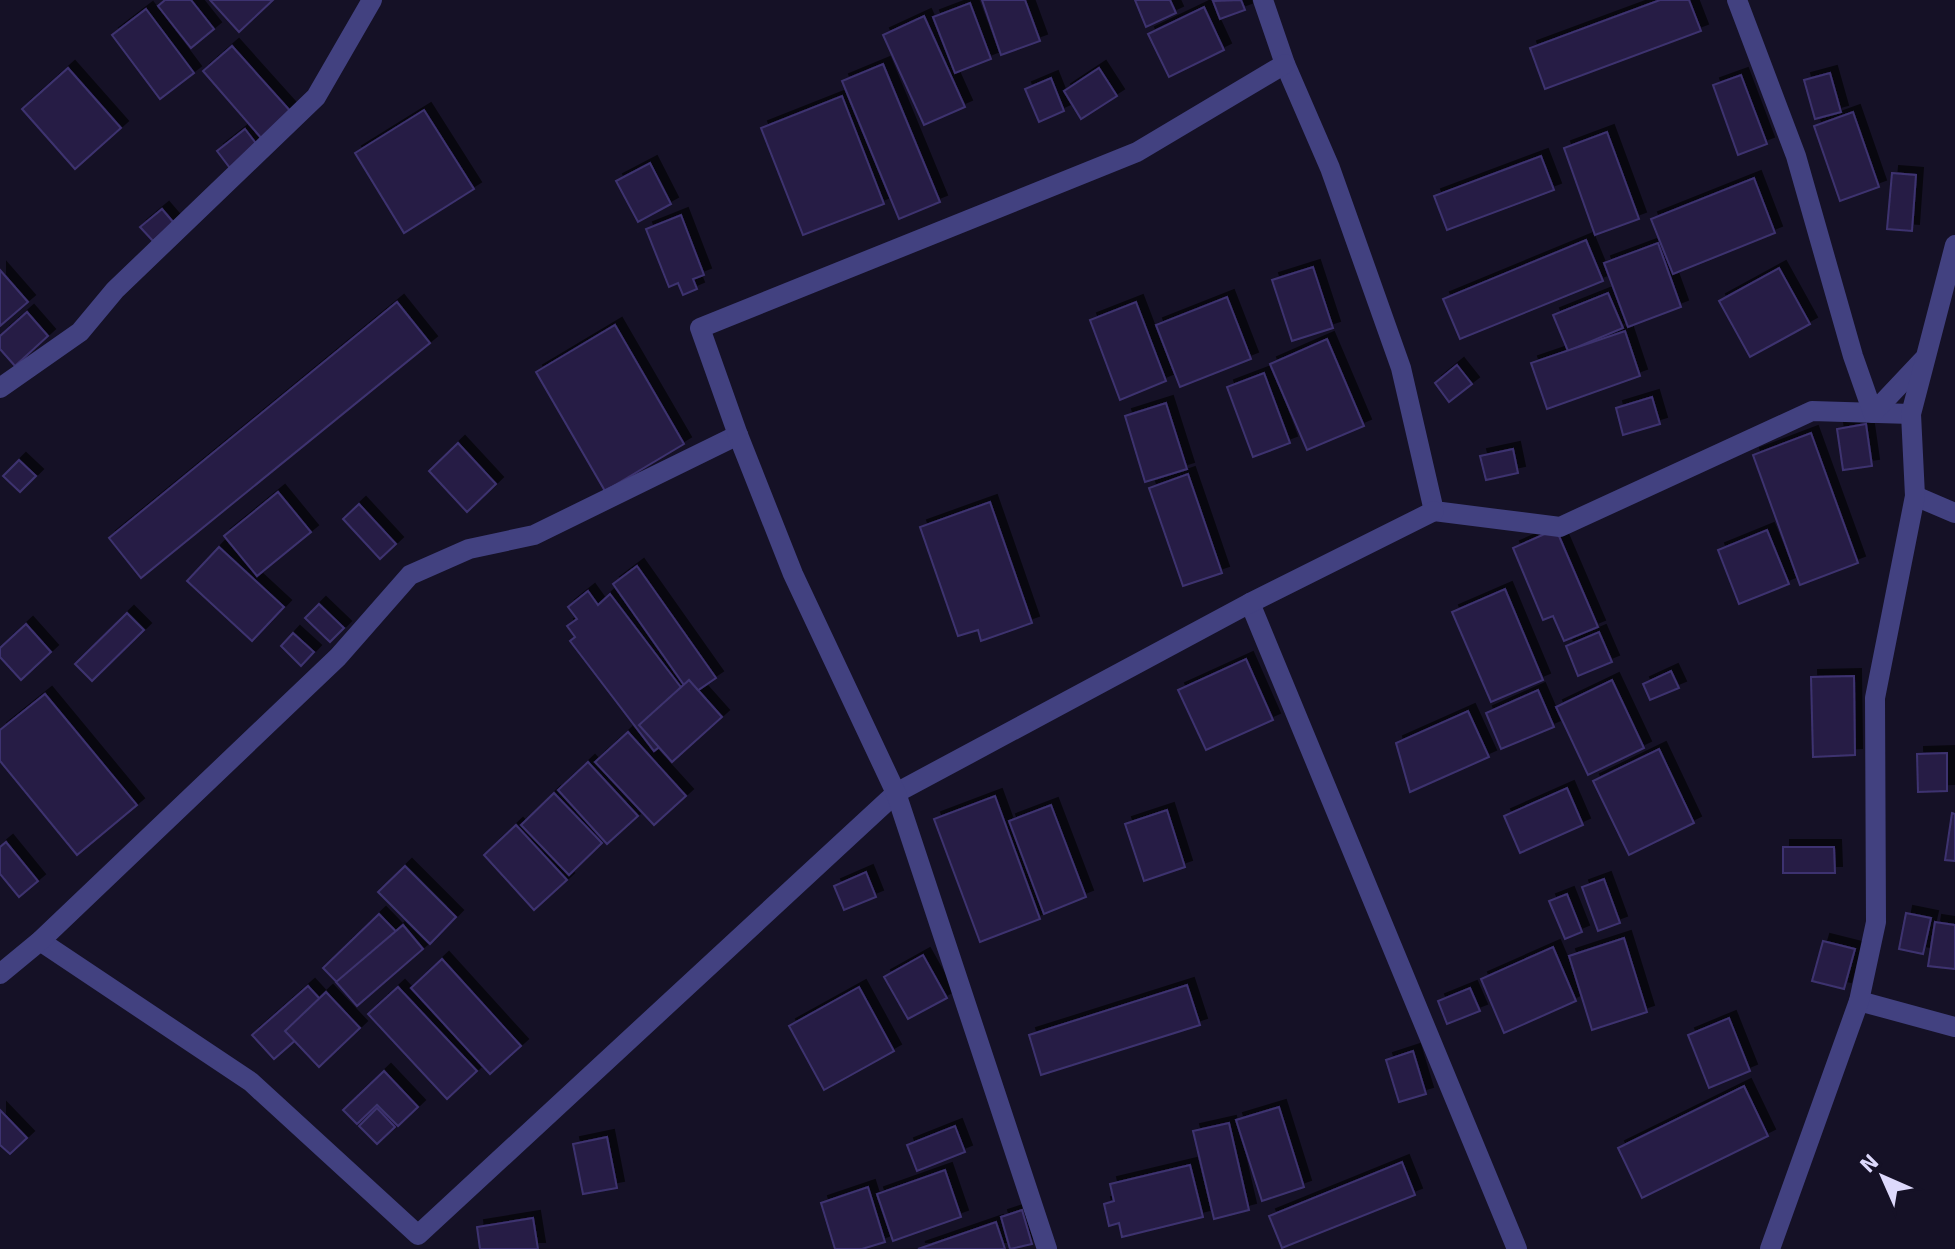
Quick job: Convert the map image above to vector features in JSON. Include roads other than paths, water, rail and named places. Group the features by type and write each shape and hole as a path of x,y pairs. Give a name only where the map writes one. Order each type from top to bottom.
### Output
{"street":[{"path":"0,388 80,332 115,290 316,97 372,0"},
{"path":"1263,0 1285,64 1330,168 1401,368 1434,511"},
{"path":"1737,0 1796,156 1853,356 1873,413"},
{"path":"1047,1249 896,793 793,574 700,328 1137,152 1285,64"},
{"path":"1773,1248 1859,1001 1876,922 1875,698 1915,496 1911,414 1955,245"},
{"path":"1873,413 1926,356"},
{"path":"40,941 251,1082 418,1235 896,793 1250,603 1434,511 1560,527 1812,411 1911,414"},
{"path":"0,974 40,941 338,657 410,575 469,549 534,535 738,435"},
{"path":"1915,496 1955,513"},
{"path":"1250,603 1517,1249"},
{"path":"1859,1001 1955,1027"}]}
